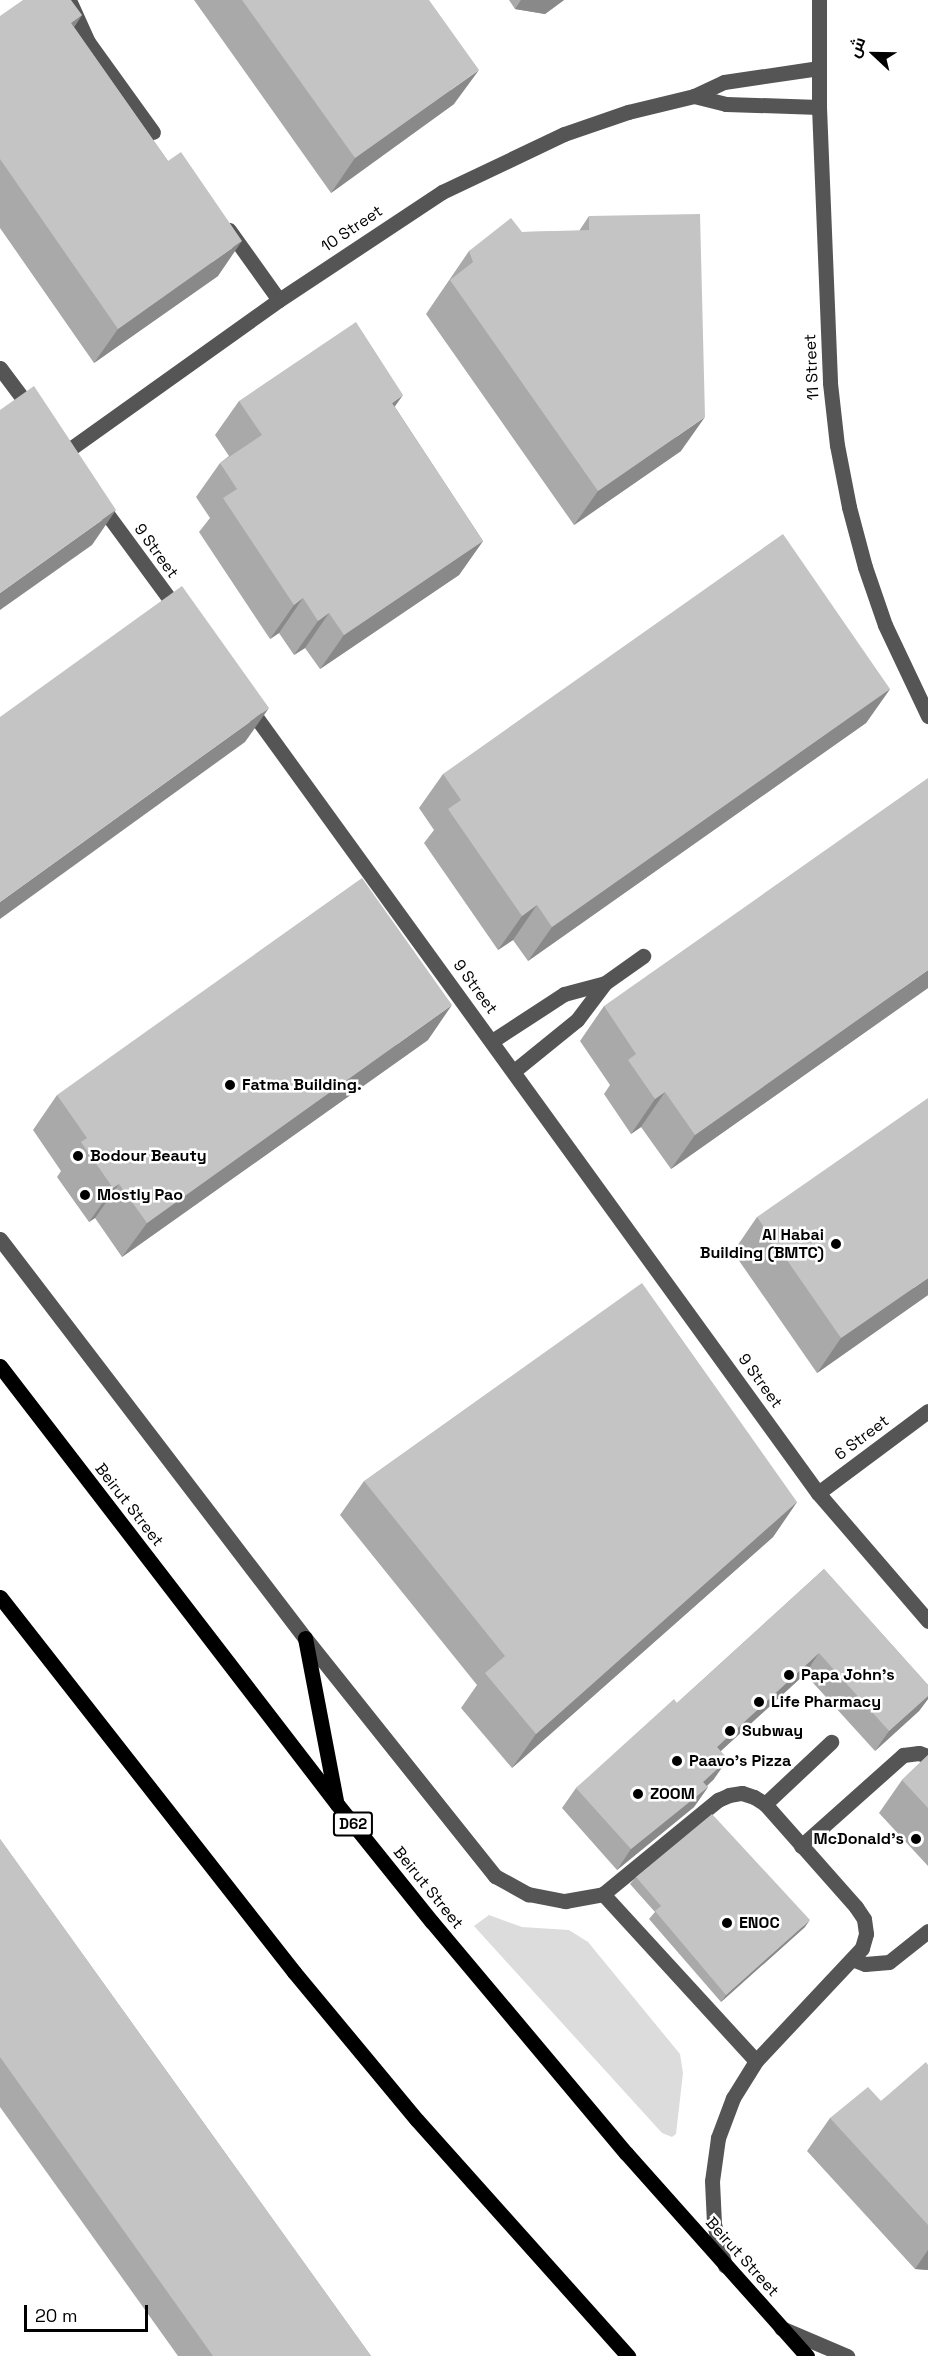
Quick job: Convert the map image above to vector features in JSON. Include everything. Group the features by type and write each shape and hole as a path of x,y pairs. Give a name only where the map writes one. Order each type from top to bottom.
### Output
{"main road":[{"name":"Beirut Street","path":"0,1366 337,1804 528,2038 725,2266 807,2356"},
{"path":"0,1597 294,1972 433,2138 628,2356"},
{"path":"305,1638 337,1804"}],"street":[{"path":"69,0 88,42 153,132"},
{"name":"11 Street","path":"819,0 819,107 830,383 837,445 865,567 885,625 928,716"},
{"path":"62,20 88,42"},
{"name":"10 Street","path":"63,454 279,300 433,198 502,161 585,127 628,112 694,96 724,82 819,68"},
{"name":"10 Street","path":"694,96 726,104 819,107"},
{"path":"220,218 279,300"},
{"path":"0,368 42,426"},
{"name":"9 Street","path":"92,493 190,627"},
{"name":"9 Street","path":"239,694 819,1493 928,1621"},
{"path":"514,1071 577,1020 605,983 643,956"},
{"path":"492,1041 564,994 605,983"},
{"path":"0,1239 305,1638 462,1839 495,1876 528,1894 546,1898 565,1900 603,1894 718,1800 742,1793 765,1804 864,1919 866,1934 862,1948 756,2061 733,2098 716,2149 712,2181 714,2224 725,2266"},
{"name":"6 Street","path":"819,1493 928,1411"},
{"path":"765,1804 831,1742"},
{"path":"801,1846 903,1755 919,1753 928,1756"},
{"path":"603,1894 756,2061"},
{"path":"852,1959 865,1964 889,1962 928,1931"},
{"path":"780,2327 847,2356"}],"shaded area":[{"path":"489,1915 522,1927 569,1930 588,1942 680,2054 683,2073 676,2134 672,2137 662,2133 474,1926"}],"building":[{"path":"23,0 71,0 82,15 71,23 168,161 181,152 242,241 118,329 0,159 0,16"},
{"path":"242,0 429,0 479,70 355,158"},
{"path":"700,214 705,417 598,491 450,280 473,262 469,251 511,218 522,232 589,230 589,216"},
{"path":"356,322 403,395 392,403 483,541 344,635 329,613 318,621 303,598 294,605 223,498 237,489 220,463 262,435 239,401"},
{"path":"34,386 116,510 0,593 0,410"},
{"path":"783,534 890,689 552,927 537,905 522,916 448,809 461,800 443,774"},
{"path":"182,586 269,708 0,902 0,717"},
{"path":"928,778 928,970 695,1135 665,1092 655,1099 628,1060 636,1054 604,1006"},
{"name":"Fatma Building.","path":"362,878 452,1005 147,1223 119,1184 113,1188 81,1142 87,1138 57,1095"},
{"name":"Al Habai Building (BMTC)","path":"928,1098 928,1278 841,1338 757,1217"},
{"path":"642,1283 797,1502 536,1734 485,1673 505,1656 364,1481"},
{"path":"824,1569 928,1685 928,1696 889,1731 819,1653 717,1747 728,1759 703,1782 708,1787 631,1849 576,1788 674,1699 677,1703"},
{"path":"928,1755 928,1808 902,1780"},
{"name":"ENOC","path":"712,1814 810,1920 726,1995 655,1911 661,1906 636,1877"},
{"path":"0,1839 371,2356 213,2356 0,2057"},
{"path":"926,2062 928,2065 928,2225 830,2118 868,2087 881,2101"}],"place":[{"name":"Fatma Building.","path":"230,1085"},
{"name":"Bodour Beauty","path":"78,1156"},
{"name":"Mostly Pao","path":"85,1195"},
{"name":"Al Habai Building (BMTC)","path":"836,1244"},
{"name":"Papa John's","path":"789,1675"},
{"name":"Life Pharmacy","path":"759,1702"},
{"name":"Subway","path":"730,1731"},
{"name":"Paavo's Pizza","path":"677,1761"},
{"name":"ZOOM","path":"638,1794"},
{"name":"McDonald's","path":"916,1839"},
{"name":"ENOC","path":"727,1923"}]}
